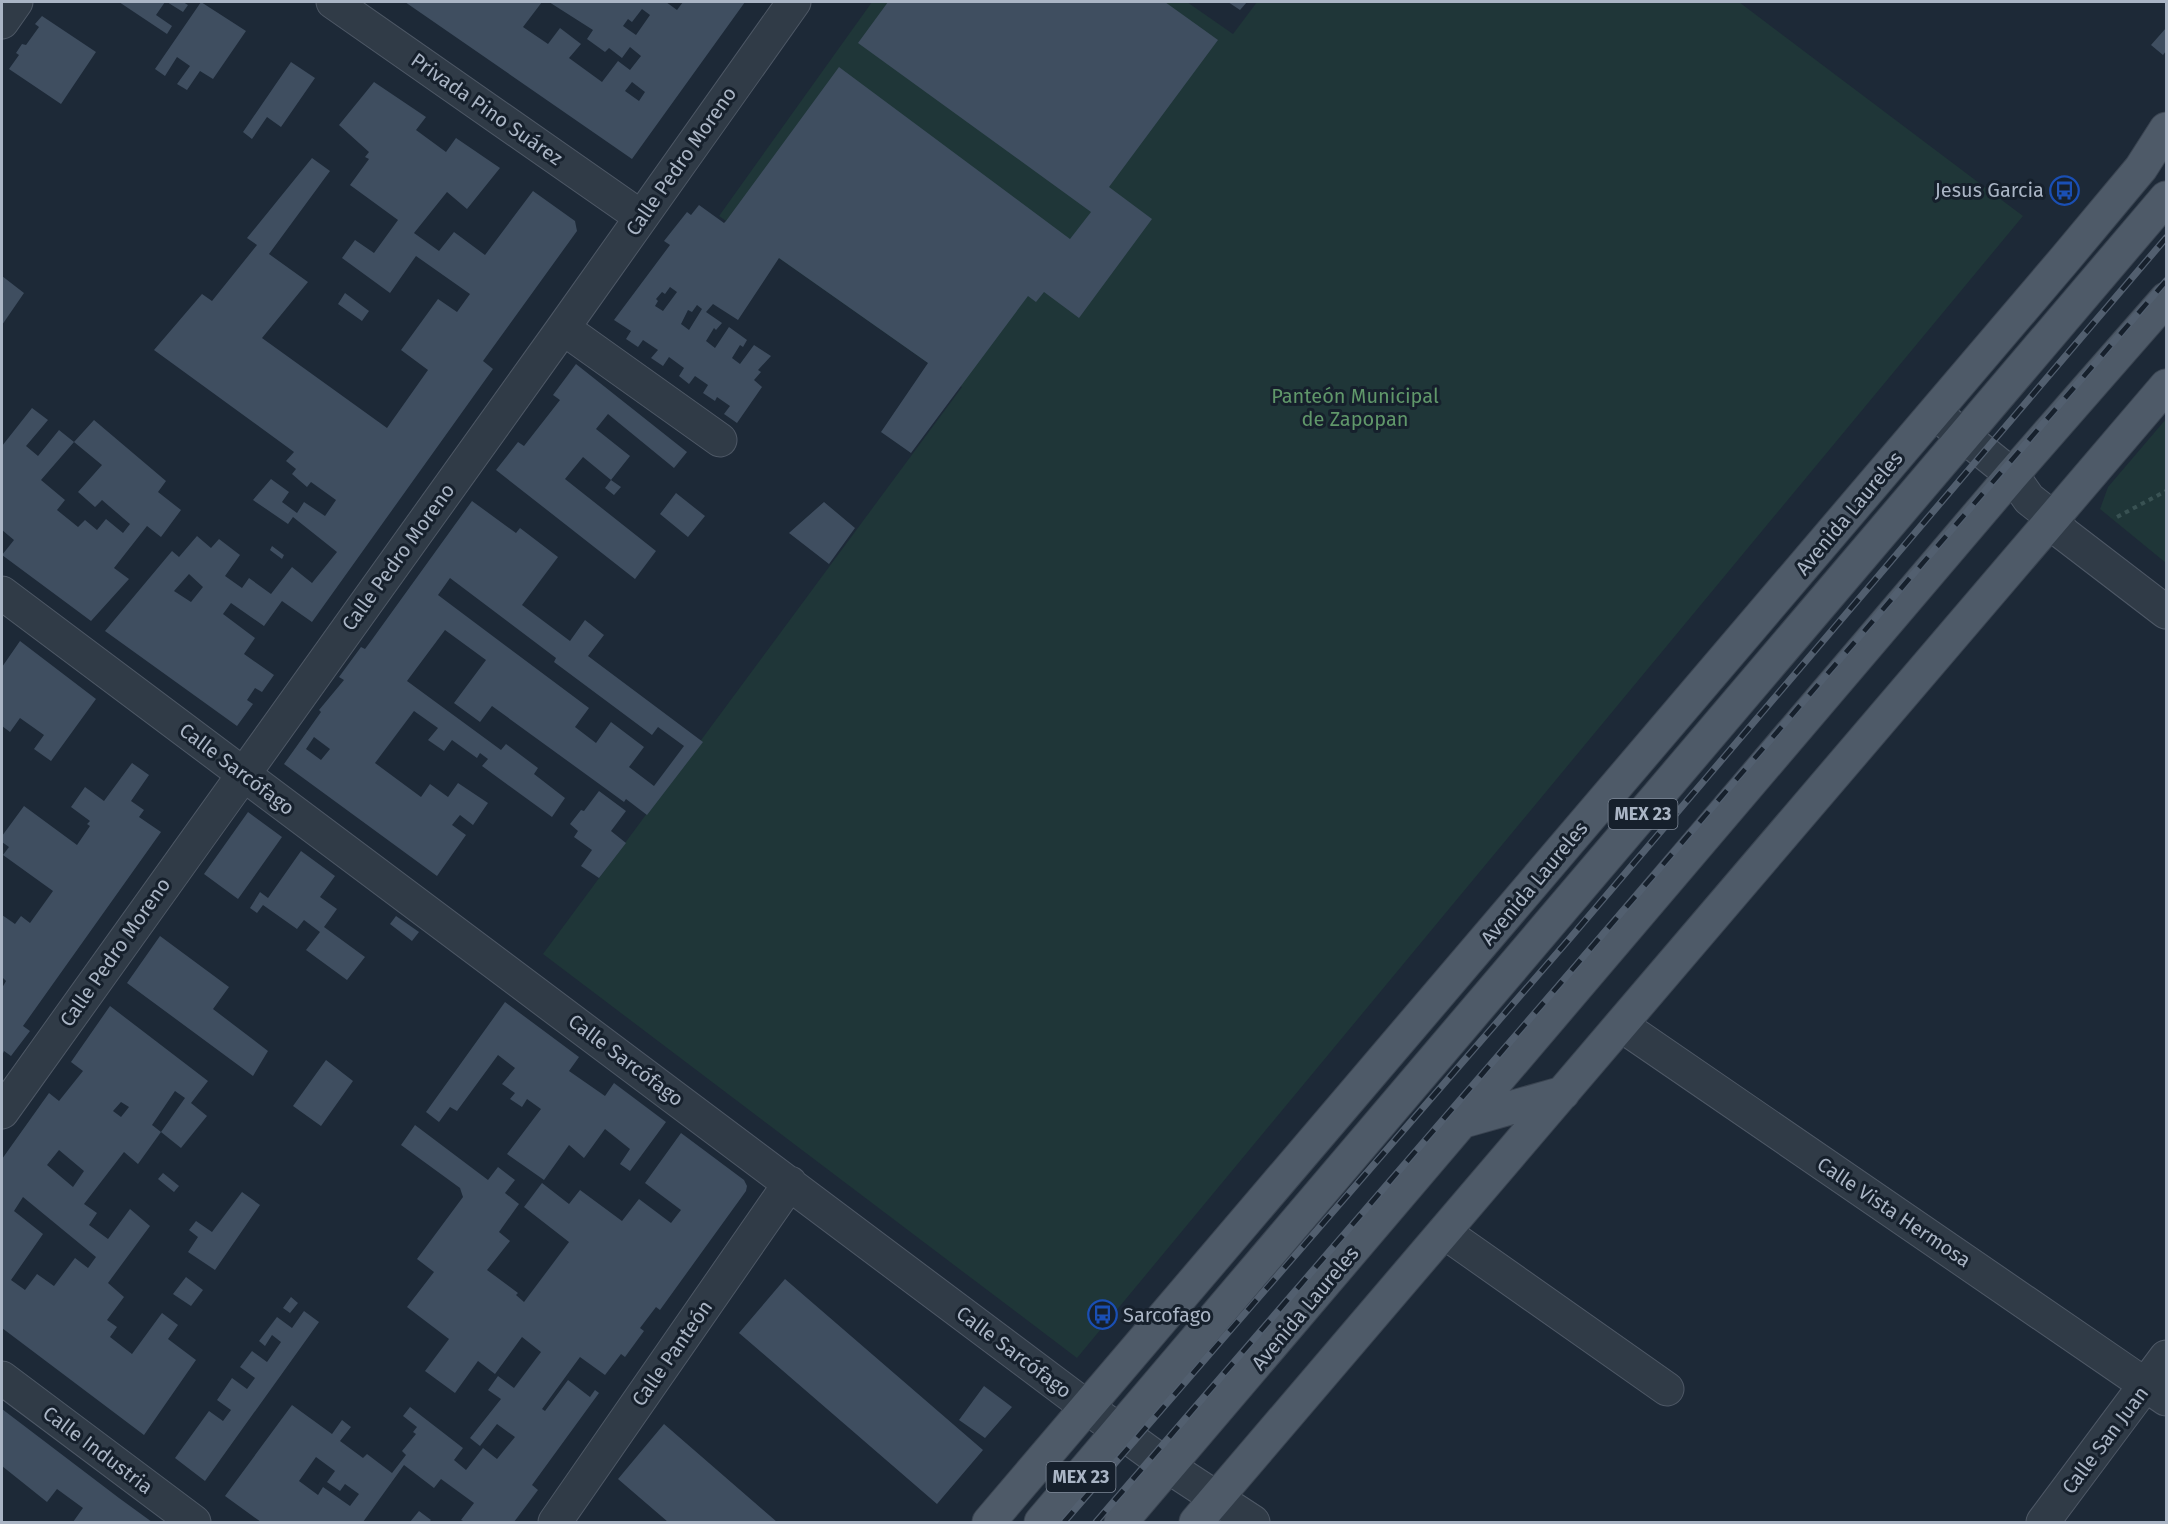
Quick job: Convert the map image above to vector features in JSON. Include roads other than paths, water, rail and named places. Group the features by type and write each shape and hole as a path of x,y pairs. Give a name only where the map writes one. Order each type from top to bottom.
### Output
{"main road":[{"name":"Avenida Laureles","path":"989,1522 1935,413 2141,168 2166,129"},
{"name":"Avenida Laureles","path":"1041,1522 1121,1431 2166,198"},
{"name":"Avenida Laureles","path":"1206,1511 1621,1025 2024,495 2166,299"},
{"name":"Avenida Laureles","path":"1121,1522 1464,1121 2024,495 2166,387"},
{"path":"1779,596 1838,584"},
{"path":"1464,1121 1563,1093"}],"street":[{"path":"2,22 16,2"},
{"name":"Privada Pino Suárez","path":"333,2 641,217"},
{"name":"Calle Pedro Moreno","path":"2,1112 794,2"},
{"path":"563,328 720,440"},
{"path":"1935,413 1958,442 2024,495 2063,533 2166,612"},
{"name":"Calle Sarcófago","path":"2,593 1169,1467 1206,1511 1253,1522"},
{"name":"Calle Vista Hermosa","path":"1621,1025 2156,1392"},
{"name":"Calle Panteón","path":"555,1522 790,1183"},
{"path":"1444,1232 1667,1389"},
{"name":"Calle San Juan","path":"2043,1522 2156,1392 2166,1357"},
{"name":"Calle Industria","path":"2,1378 194,1522"}],"railway":[{"path":"1064,1522 1571,937 2166,238"},
{"path":"1096,1522 2166,281"}],"place":[{"name":"Jesus Garcia","path":"2065,190"},
{"name":"Sarcofago","path":"1102,1315"}],"park label":[{"name":"Panteón Municipal de Zapopan","path":"1355,408"}]}
